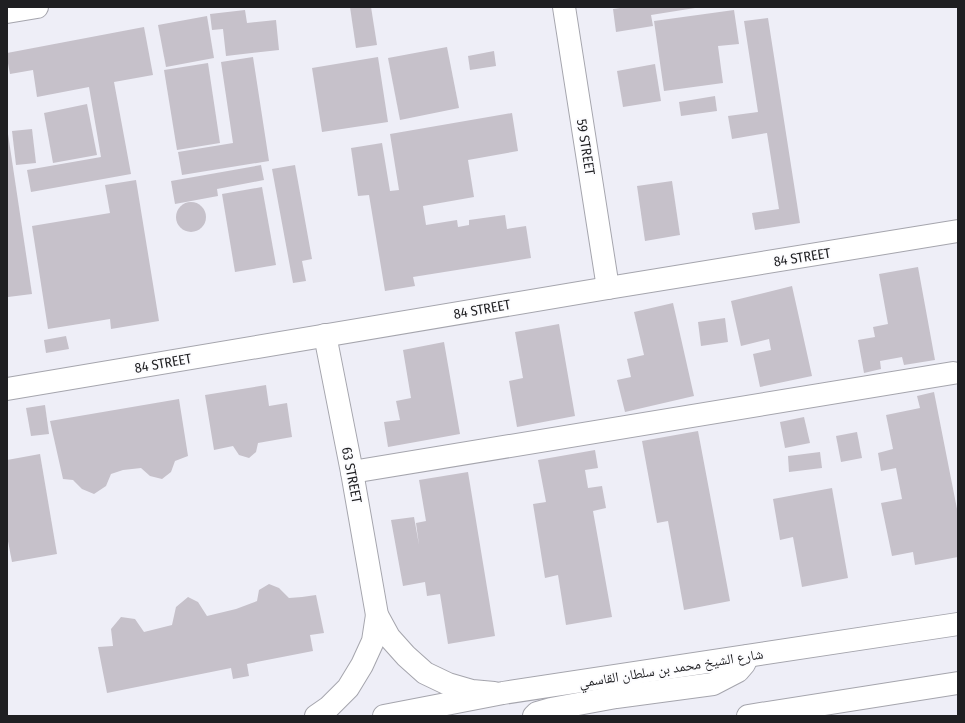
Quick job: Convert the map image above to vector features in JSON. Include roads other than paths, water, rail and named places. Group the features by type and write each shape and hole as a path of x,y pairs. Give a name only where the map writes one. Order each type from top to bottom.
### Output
{"street":[{"path":"7,12 37,7"},
{"name":"59 STREET","path":"564,7 608,288"},
{"name":"84 STREET","path":"7,389 958,231"},
{"name":"63 STREET","path":"316,716 329,707 348,688 362,665 373,641 377,614 352,472 325,335"},
{"path":"352,472 952,373"},
{"name":"63 STREET","path":"377,614 394,642 406,656 426,672 448,684 472,691 503,693"},
{"name":"شارع الشيخ محمد بن سلطان القاسمي","path":"384,716 503,693 958,624"},
{"path":"534,716 538,713 551,709 616,697 713,684 738,671 748,656"},
{"path":"748,716 958,683"}]}
